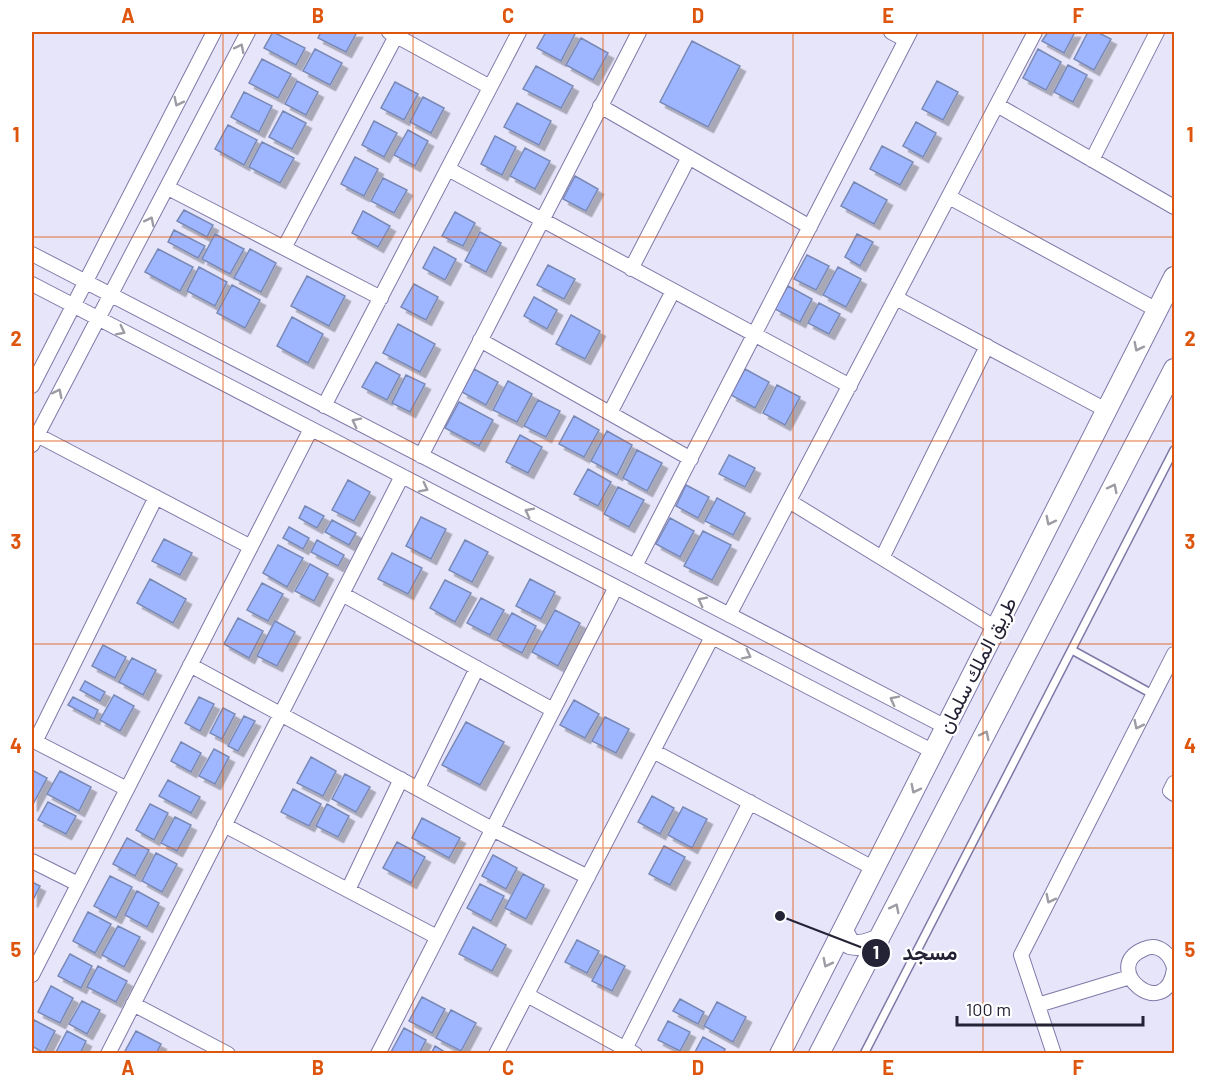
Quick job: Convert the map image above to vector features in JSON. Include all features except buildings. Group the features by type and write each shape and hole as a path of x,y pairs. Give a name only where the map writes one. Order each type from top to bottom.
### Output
{"main road":[{"name":"طريق الملك سلمان","path":"780,1053 1174,277"},
{"name":"طريق الملك سلمان","path":"819,1053 1174,369"},
{"path":"843,931 850,944 857,946 879,939"}],"street":[{"path":"32,386 214,32"},
{"path":"248,32 34,440 156,497 251,547"},
{"path":"324,406 519,32"},
{"path":"421,456 639,32"},
{"path":"635,566 908,36 891,32"},
{"path":"729,615 1035,32"},
{"path":"1092,160 1157,32"},
{"path":"284,248 392,34 490,87"},
{"path":"997,105 1174,207"},
{"path":"600,106 810,227"},
{"path":"631,269 689,157"},
{"path":"448,169 850,386"},
{"path":"168,188 381,298"},
{"path":"949,196 1157,310"},
{"path":"32,254 946,727"},
{"path":"32,284 934,752"},
{"path":"610,413 673,291"},
{"path":"896,298 1106,410"},
{"path":"480,340 691,459"},
{"path":"882,558 987,346"},
{"path":"32,975 311,429"},
{"path":"108,1053 402,476"},
{"path":"127,789 33,741 156,497"},
{"path":"789,501 996,628"},
{"path":"378,1053 616,587"},
{"path":"342,594 553,710"},
{"path":"496,1053 712,637"},
{"path":"1054,1053 1021,955 1174,654"},
{"path":"190,665 492,829 588,877"},
{"path":"418,788 477,668"},
{"path":"653,751 875,869"},
{"path":"348,890 401,779"},
{"path":"1174,783 1170,791 1174,794"},
{"path":"527,995 630,1051 750,802"},
{"path":"224,825 437,937"},
{"path":"32,861 78,884"},
{"path":"1149,947 1160,948 1167,952 1173,961 1174,969 1169,985 1156,992 1144,991 1137,987 1130,977 1130,963 1133,956 1149,947"},
{"path":"1038,1005 1130,977"},
{"path":"133,1004 227,1053"}],"lane":[{"path":"864,1053 1174,450"},
{"path":"1072,650 1154,695"}],"place":[{"name":"مسجد","path":"780,916"}]}
